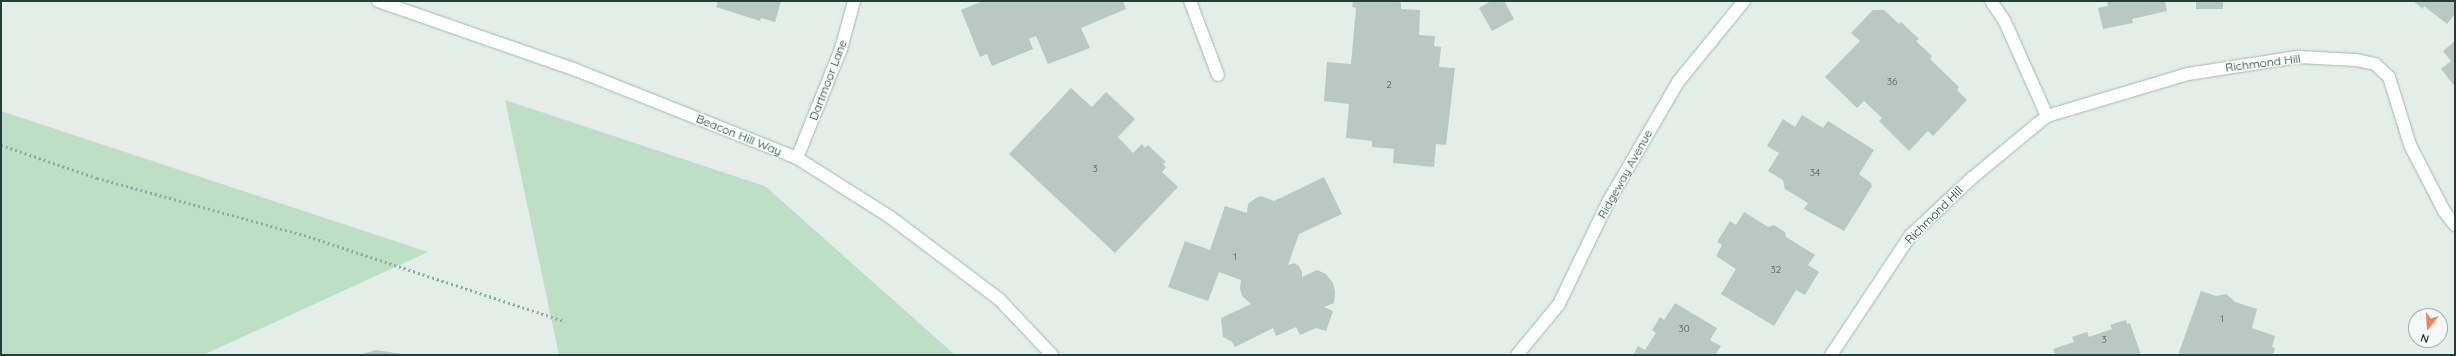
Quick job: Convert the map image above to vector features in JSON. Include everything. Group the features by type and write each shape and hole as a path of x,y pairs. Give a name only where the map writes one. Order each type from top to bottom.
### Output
{"street":[{"name":"Beacon Hill Way","path":"378,1 576,70 797,158 890,217 1000,300 1052,355"},
{"name":"Dartmoor Lane","path":"797,158 841,49 854,1"},
{"path":"1190,1 1218,75"},
{"name":"Ridgeway Avenue","path":"1517,355 1559,304 1608,202 1678,82 1744,1"},
{"path":"1991,1 2005,22 2047,116"},
{"name":"Richmond Hill","path":"1831,355 1910,236 1972,178 2047,116 2188,74 2298,58 2356,60 2375,64 2389,77 2410,145 2444,211 2455,225"}],"path":[{"path":"1,145 97,178 304,235 564,322"}],"green space":[{"path":"505,100 765,186 955,355 559,355"},
{"path":"1,111 428,252 203,355 1,355"}],"building":[{"path":"711,1 781,1 775,22 761,18 760,21 716,7 718,3"},
{"path":"983,1 1123,1 1126,9 1081,28 1090,48 1048,64 1036,36 1029,39 1033,49 992,66 987,54 980,57 961,10"},
{"path":"1353,1 1397,1 1401,3 1401,9 1420,10 1419,35 1435,36 1434,46 1441,47 1439,67 1455,68 1446,145 1436,144 1434,167 1393,163 1394,149 1372,147 1372,141 1346,138 1349,104 1324,101 1327,62 1351,64 1356,8 1352,7"},
{"path":"1491,1 1504,1 1514,19 1492,31 1479,8"},
{"path":"2107,1 2165,1 2167,11 2132,19 2133,23 2103,29 2098,8 2108,6"},
{"path":"2196,1 2223,1 2223,9 2196,9"},
{"path":"2413,1 2455,1 2455,14 2447,24 2424,6 2423,9"},
{"path":"1873,10 1884,10 1899,24 1901,22 1919,39 1916,41 1932,56 1930,59 1959,87 1957,90 1967,100 1933,136 1928,131 1909,151 1879,121 1882,118 1864,101 1857,108 1825,77 1860,41 1851,33"},
{"path":"2455,41 2455,87 2441,69 2451,61 2443,51"},
{"path":"1071,88 1092,107 1106,92 1135,119 1118,137 1133,153 1142,144 1145,148 1148,145 1166,162 1163,164 1166,167 1162,172 1178,187 1115,253 1009,154"},
{"path":"1802,115 1823,128 1828,121 1874,150 1859,174 1871,183 1872,186 1844,231 1804,209 1808,203 1785,189 1783,180 1768,171 1779,153 1767,146 1783,119 1795,127"},
{"path":"1324,177 1342,214 1299,234 1288,265 1294,263 1299,266 1302,272 1302,277 1317,270 1326,274 1333,283 1335,292 1334,303 1324,307 1333,311 1326,331 1316,328 1300,335 1296,327 1276,336 1273,328 1235,347 1232,342 1223,337 1221,318 1251,304 1242,296 1240,288 1241,280 1219,272 1208,301 1168,287 1185,241 1210,250 1225,206 1247,213 1248,204 1256,198 1261,196 1274,201"},
{"path":"1744,212 1768,227 1774,225 1785,232 1786,237 1815,255 1808,265 1819,272 1805,295 1796,290 1774,326 1721,294 1736,269 1716,256 1722,245 1717,242 1730,221 1736,225"},
{"path":"2201,291 2216,296 2226,294 2235,302 2257,309 2252,328 2275,336 2272,347 2275,348 2273,355 2178,355"},
{"path":"1675,303 1717,328 1710,340 1721,346 1715,355 1633,355 1638,346 1645,350 1656,333 1652,330 1660,317 1664,320"},
{"path":"2126,320 2127,324 2130,323 2141,355 2055,355 2053,349 2074,342 2072,337 2087,332 2089,337 2112,329 2110,325"},
{"path":"376,350 402,354 402,355 359,355"}]}
